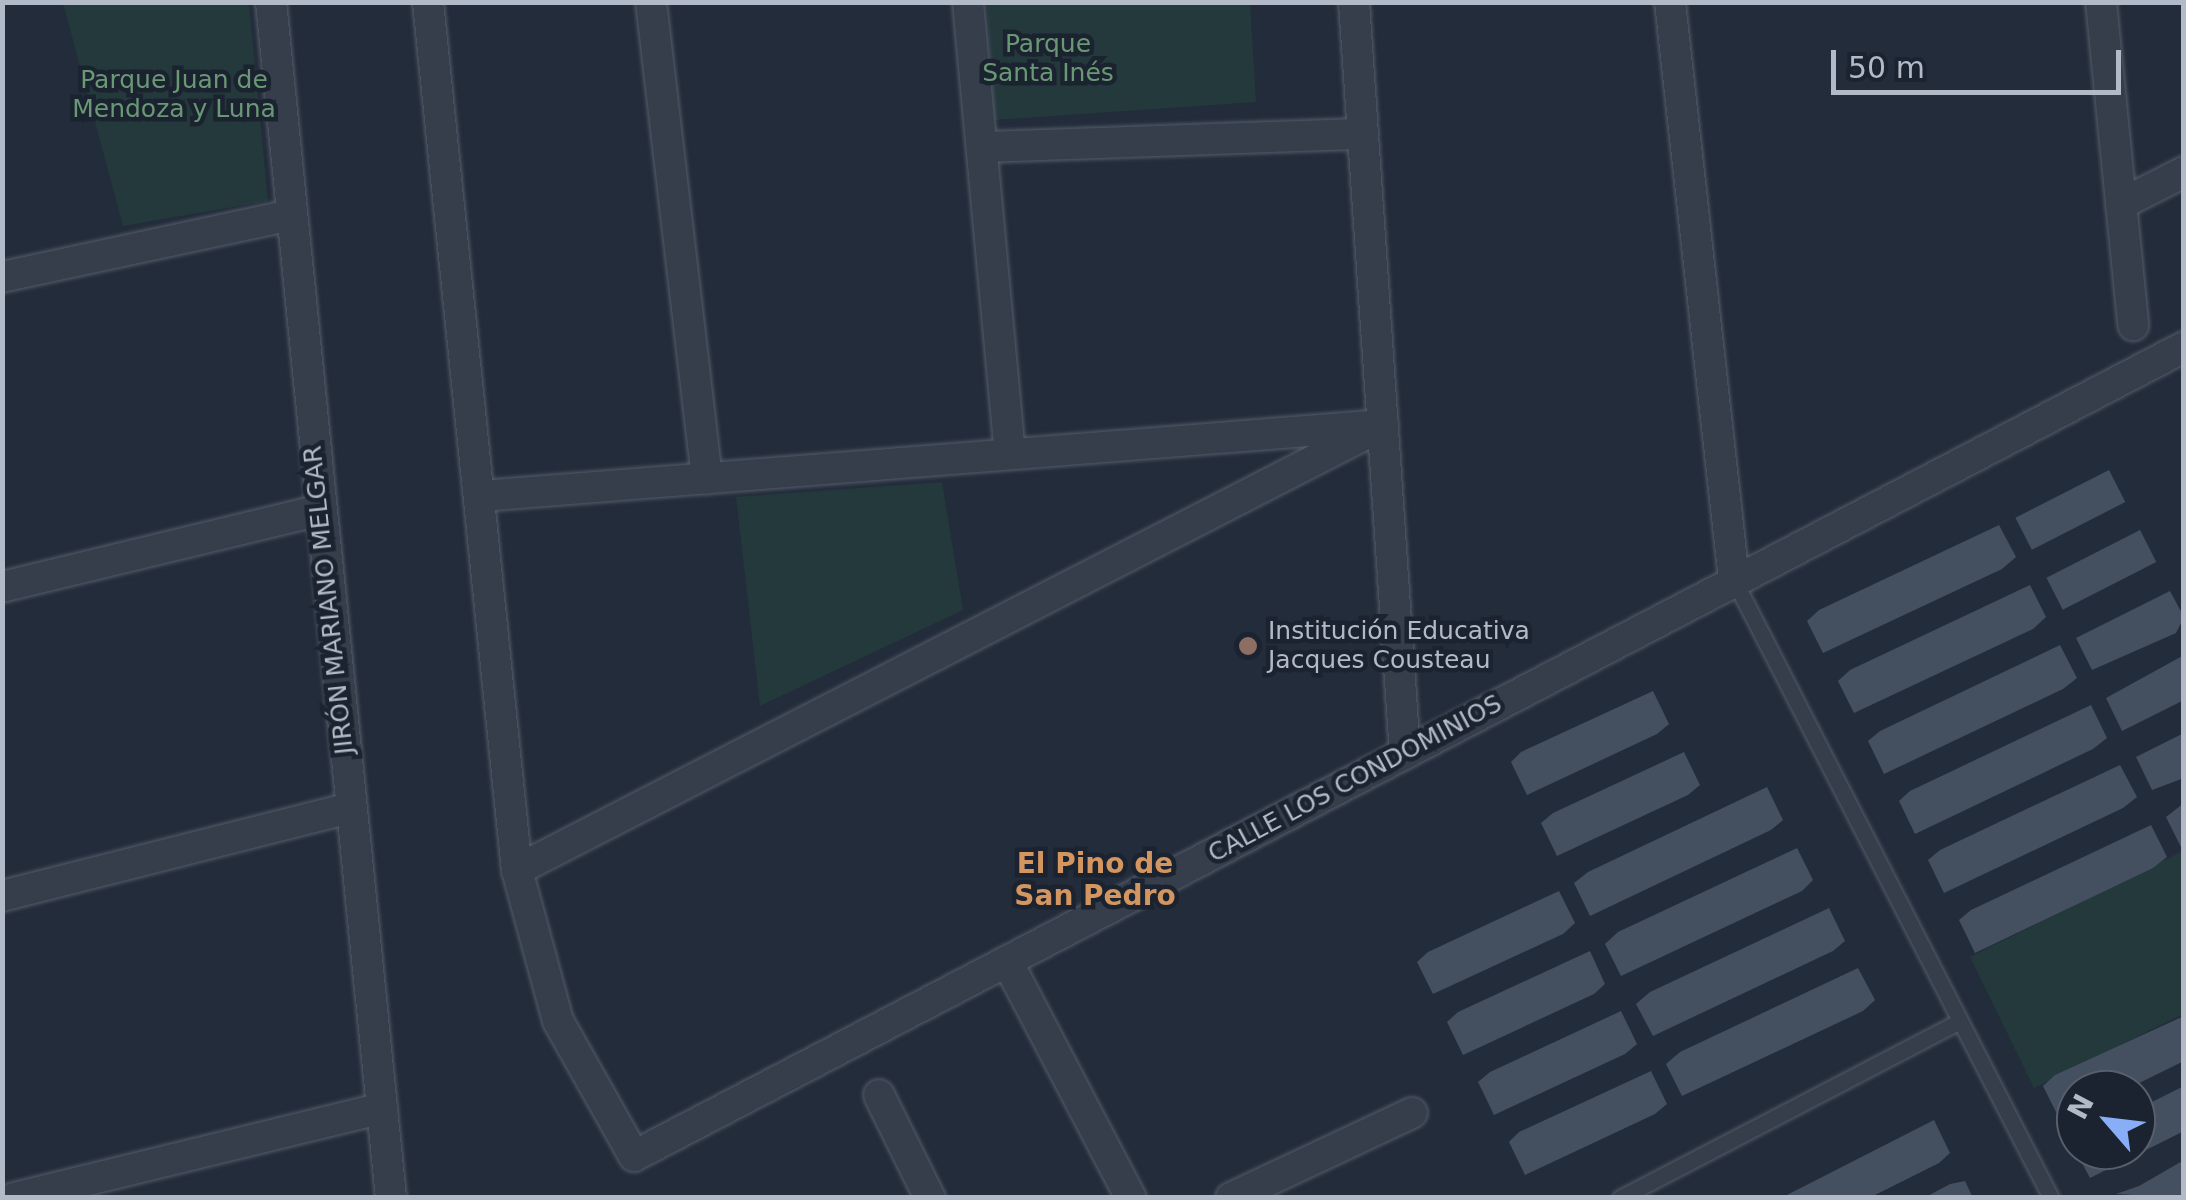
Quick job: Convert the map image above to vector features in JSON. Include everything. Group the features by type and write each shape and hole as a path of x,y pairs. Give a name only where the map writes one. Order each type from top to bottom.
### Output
{"street":[{"name":"JIRÓN MARIANO MELGAR","path":"271,2 392,1198"},
{"path":"428,2 518,870 1383,425"},
{"path":"651,2 707,479"},
{"path":"968,2 986,147 1010,452"},
{"path":"1354,2 1405,752"},
{"path":"1670,2 1734,580"},
{"path":"2101,2 2134,325"},
{"path":"986,147 1363,134"},
{"path":"2122,204 2184,172"},
{"path":"2,277 290,215"},
{"name":"CALLE LOS CONDOMINIOS","path":"518,870 558,1021 634,1156 2184,347"},
{"path":"481,496 1383,425"},
{"path":"2,587 320,510"},
{"path":"2,896 350,808"},
{"path":"1007,961 1131,1198"},
{"path":"878,1095 930,1198"},
{"path":"14,1198 382,1108"},
{"path":"1231,1198 1412,1113"}],"lane":[{"path":"1734,580 2051,1198"},
{"path":"1620,1198 1960,1021"}],"green space":[{"name":"Parque Juan de Mendoza y Luna","path":"63,3 249,3 268,201 123,226"},
{"name":"Parque Santa Inés","path":"987,3 1250,3 1256,102 994,120"},
{"path":"942,482 963,610 760,706 736,497"},
{"path":"2183,851 2183,1014 2070,1070 2056,1070 2056,1077 2034,1088 1970,957"}],"building":[{"path":"2109,470 2125,502 2032,550 2015,518"},
{"path":"1999,525 2016,557 2002,569 1823,653 1807,621 1819,610"},
{"path":"2140,530 2156,562 2063,610 2046,578"},
{"path":"2030,585 2046,617 2033,629 1854,713 1838,681 1850,670"},
{"path":"2170,591 2184,617 2176,633 2092,670 2076,638"},
{"path":"2060,645 2077,678 2063,689 1884,774 1868,741 1880,731"},
{"path":"2184,655 2184,700 2122,731 2106,698"},
{"path":"1653,691 1669,724 1657,734 1527,795 1511,762 1521,752"},
{"path":"2091,705 2107,738 2093,749 1915,834 1899,801 1910,791"},
{"path":"2184,733 2184,778 2152,790 2136,757"},
{"path":"1684,752 1700,785 1688,795 1557,856 1541,823 1553,813"},
{"path":"2120,765 2137,797 2123,808 1944,893 1928,860 1940,850"},
{"path":"1767,787 1783,820 1771,830 1590,916 1574,883 1588,872"},
{"path":"2184,803 2184,853 2166,817"},
{"path":"2151,825 2167,857 2153,868 1975,953 1959,920 1971,910"},
{"path":"1797,848 1813,880 1802,891 1621,976 1605,944 1618,932"},
{"path":"1559,891 1575,923 1563,934 1433,994 1417,962 1428,952"},
{"path":"1829,908 1845,941 1833,951 1653,1036 1636,1004 1650,992"},
{"path":"1590,951 1605,984 1594,994 1463,1055 1447,1022 1458,1012"},
{"path":"1858,968 1875,1000 1863,1011 1682,1096 1666,1064 1680,1052"},
{"path":"1621,1011 1637,1044 1625,1054 1494,1115 1478,1082 1490,1072"},
{"path":"2184,1016 2184,1061 2156,1075 2156,1070 2066,1070"},
{"path":"1651,1071 1667,1104 1655,1114 1525,1175 1509,1142 1519,1132"},
{"path":"2056,1075 2056,1112 2043,1086"},
{"path":"2184,1086 2184,1131 2156,1145 2156,1100"},
{"path":"1934,1120 1950,1153 1939,1163 1871,1197 1781,1198"},
{"path":"2184,1160 2184,1198 2116,1194 2139,1186"},
{"path":"2086,1170 2106,1170 2090,1178"},
{"path":"1965,1181 1973,1198 1924,1198 1950,1184"}],"place":[{"name":"Institución Educativa Jacques Cousteau","path":"1248,646"}],"district":[{"name":"El Pino de San Pedro","path":"1095,880"}]}
